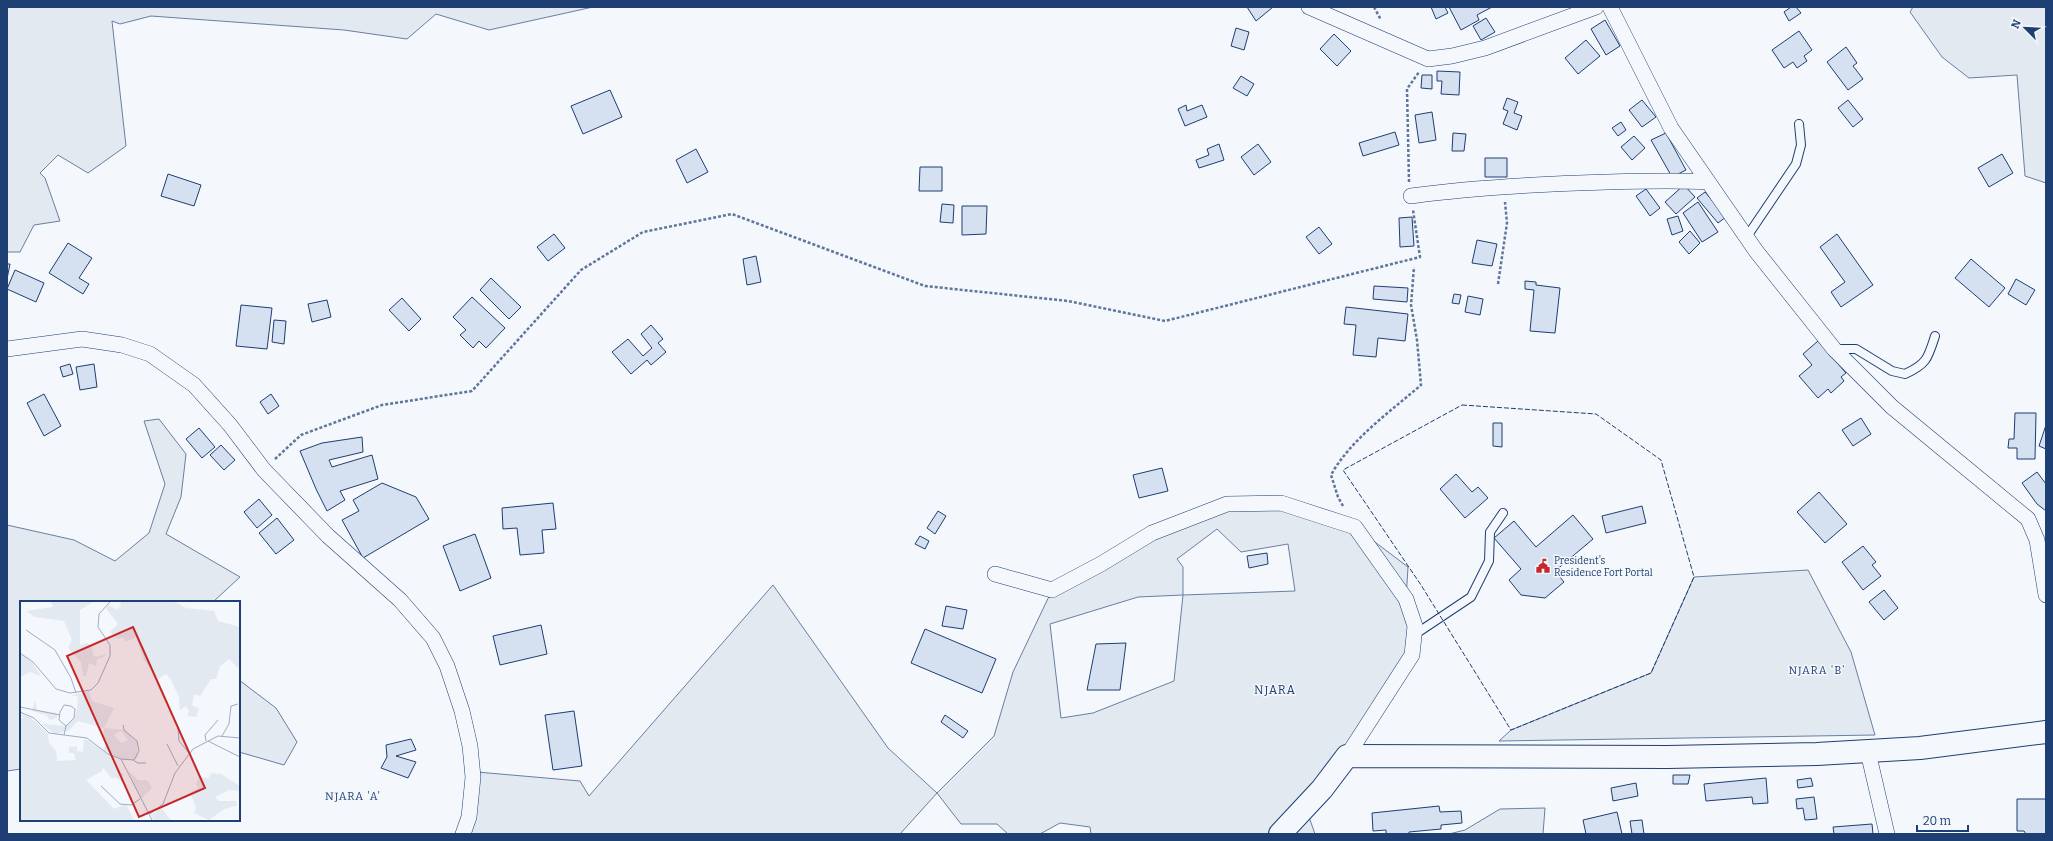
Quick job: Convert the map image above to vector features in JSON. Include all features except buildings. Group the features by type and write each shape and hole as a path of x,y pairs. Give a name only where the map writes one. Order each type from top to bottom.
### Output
{"main road":[{"path":"1280,834 1322,789 1347,756 1668,756 1868,752 2046,732"}],"street":[{"path":"1309,7 1428,59 1452,56 1480,49 1596,7"},
{"path":"1610,7 1671,128 1746,238 1834,349 1892,407 2028,519 2037,540 2046,595"},
{"path":"1411,196 1503,186 1670,181 1708,182"},
{"path":"7,350 82,339 122,345 150,354 194,385 230,425 264,470 328,536 400,600 433,638 447,666 462,711 470,746 473,778 469,816 463,834"},
{"path":"995,574 1052,590 1101,564 1152,534 1227,504 1281,502 1355,527 1406,599 1415,626 1412,655 1347,756"},
{"path":"1868,752 1887,834"}],"lane":[{"path":"1746,238 1796,164 1801,145 1799,124"},
{"path":"1834,349 1856,349 1892,371 1905,374 1923,364 1928,358 1935,336"},
{"path":"1414,636 1471,597 1489,561 1490,532 1503,513"}],"path":[{"path":"1374,7 1382,21"},
{"path":"264,470 300,435 382,405 472,391 581,270 643,232 732,214 925,286 1068,300 1165,321 1420,257 1408,177 1407,89 1428,59"},
{"path":"1498,284 1507,223 1503,186"},
{"path":"1355,527 1338,497 1331,475 1340,460 1378,422 1420,385 1417,340 1411,305 1414,267"}],"shaded area":[{"path":"7,7 593,7 489,30 436,14 407,39 344,30 151,16 120,24 112,21 126,146 88,173 58,155 40,173 45,178 60,221 34,225 20,252 7,252"},
{"path":"1913,7 2046,7 2046,183 2025,176 2017,75 1969,78 1942,57 1910,12"},
{"path":"159,419 186,454 181,497 166,534 240,577 214,601 20,601 20,769 7,771 7,525 74,540 115,561 149,533 165,484 144,421"},
{"path":"1281,503 1355,527 1408,567 1406,599 1412,655 1280,834 1091,834 1090,827 1060,823 1040,834 1008,834 997,824 961,824 937,793 994,736 1013,672 1052,590 1227,504","holes":["1217,529 1241,552 1288,544 1295,591 1183,595 1183,567 1177,559","1183,595 1174,681 1093,713 1061,718 1050,624 1138,597"]},
{"path":"1808,570 1851,652 1875,735 1499,741 1511,730 1651,673 1694,577"},
{"path":"773,585 888,748 937,793 900,834 469,834 477,772 580,781 589,796"},
{"path":"240,681 276,708 297,742 284,765 240,752"},
{"path":"1545,808 1543,834 1449,834 1465,830 1500,809"},
{"path":"1309,817 1315,834 1292,834"}],"fence":[{"path":"1462,405 1596,414 1661,460 1694,577 1651,673 1511,730 1421,585 1343,470 1462,405"}],"place":[{"name":"President's Residence Fort Portal","path":"1543,566"}],"district":[{"name":"NJARA 'B'","path":"1817,670"},
{"name":"NJARA","path":"1275,690"},
{"name":"NJARA 'A'","path":"353,796"}]}
